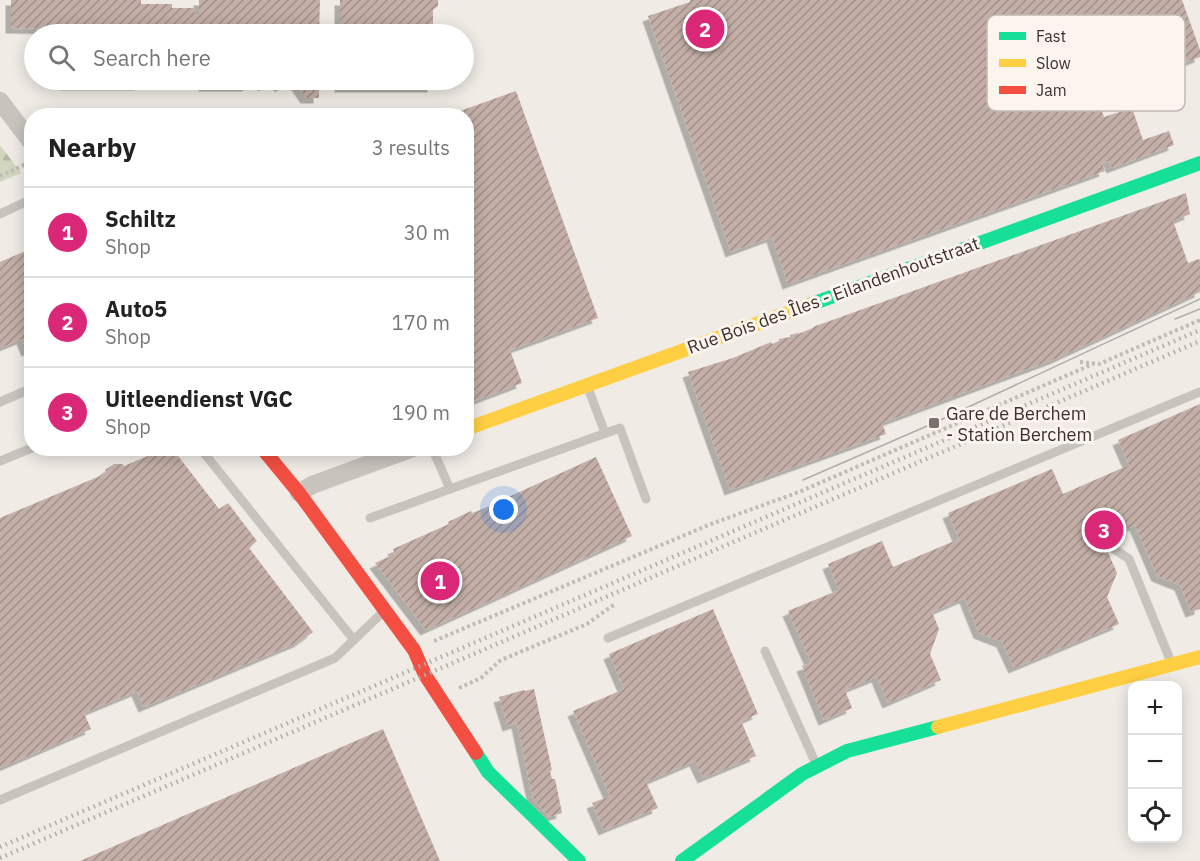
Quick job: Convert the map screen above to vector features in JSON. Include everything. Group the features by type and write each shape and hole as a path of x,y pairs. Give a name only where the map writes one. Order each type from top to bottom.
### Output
{"street":[{"path":"0,101 24,132"},
{"name":"Rue Bois des Îles - Eilandenhoutstraat","path":"474,426 1200,163"},
{"path":"268,456 414,650 425,675 488,772 579,861"},
{"path":"299,494 312,485 391,456"},
{"path":"682,861 802,774 847,751 1200,657"}],"lane":[{"path":"0,214 24,202"},
{"path":"586,385 605,433"},
{"path":"0,402 24,392"},
{"path":"608,638 1200,393"},
{"path":"369,518 620,428 646,499"},
{"path":"0,461 24,451"},
{"path":"206,456 354,640"},
{"path":"436,456 450,489"},
{"path":"1108,537 1114,549 1129,559 1172,664"},
{"path":"0,800 335,658 385,611"},
{"path":"765,651 817,766"}],"path":[{"path":"1,175 24,164"},
{"path":"1080,362 1099,364 1200,320"},
{"path":"414,650 711,524 798,492 1093,364"},
{"path":"439,697 481,678 501,660 587,624 615,604"}],"green space":[{"path":"0,145 21,173 0,182"}],"building":[{"path":"11,0 141,0 141,4 172,4 172,8 194,8 195,14 199,14 199,0 320,0 319,24 24,24 24,28 11,28"},
{"path":"340,0 438,0 438,6 433,10 433,24 340,24"},
{"path":"690,0 1182,0 1200,50 1200,57 1185,62 1185,15 987,15 987,111 1102,111 1104,117 1123,111 1133,111 1143,140 1169,131 1174,145 1112,168 1109,161 1102,163 1105,171 788,284 772,237 731,252 648,16 690,2"},
{"path":"301,90 319,90 319,98 306,98"},
{"path":"516,91 598,318 510,350 522,383 474,401 474,108 469,108"},
{"path":"1186,193 1190,214 1173,221 1188,263 1199,259 1200,261 1200,292 1055,359 882,423 886,434 730,490 688,372 733,358 771,342 772,344 779,339 790,337 790,335"},
{"path":"24,252 24,344 22,339 0,348 0,262"},
{"path":"1200,404 1200,609 1191,612 1180,585 1157,576 1135,525 1102,539 1117,573 1107,597 1119,624 1014,668 1002,642 979,633 965,598 932,612 939,629 930,654 941,680 888,703 877,677 845,690 852,708 824,720 802,666 811,663 788,611 839,590 828,564 882,541 893,567 959,539 948,513 1052,469 1063,494 1129,465 1118,440"},
{"path":"148,456 178,456 219,509 228,503 257,541 249,548 313,632 299,642 144,707 137,691 84,713 91,729 0,768 0,518 107,473 105,470 114,464 124,466"},
{"path":"596,457 632,536 426,630 375,563 395,554 393,549 449,524 448,522 471,511 472,513 478,511"},
{"path":"713,609 758,714 741,721 756,756 703,778 695,761 646,782 658,808 604,830 592,803 610,796 573,711 624,689 609,654"},
{"path":"534,689 552,770 550,771 552,779 555,779 562,813 549,817 533,799 517,723 508,726 499,697"},
{"path":"383,729 440,861 80,861"}],"tram line":[{"path":"803,480 934,423 1200,299"},
{"path":"1175,319 1200,309"}],"railway":[{"path":"0,847 1200,330"},
{"path":"0,858 1200,341"}],"traffic: fast":[{"path":"809,305 1200,163"},
{"path":"682,861 802,774 847,751 938,727"},
{"path":"476,753 488,772 579,861"}],"traffic: slow":[{"path":"474,426 809,305"},
{"path":"938,727 1200,657"}],"traffic: jam":[{"path":"269,456 299,493 414,650 425,675 476,753"}],"place":[{"name":"Auto5","path":"705,29"},
{"name":"Gare de Berchem - Station Berchem","path":"934,423"},
{"name":"Uitleendienst VGC","path":"1104,530"},
{"name":"Schiltz","path":"440,581"}]}
